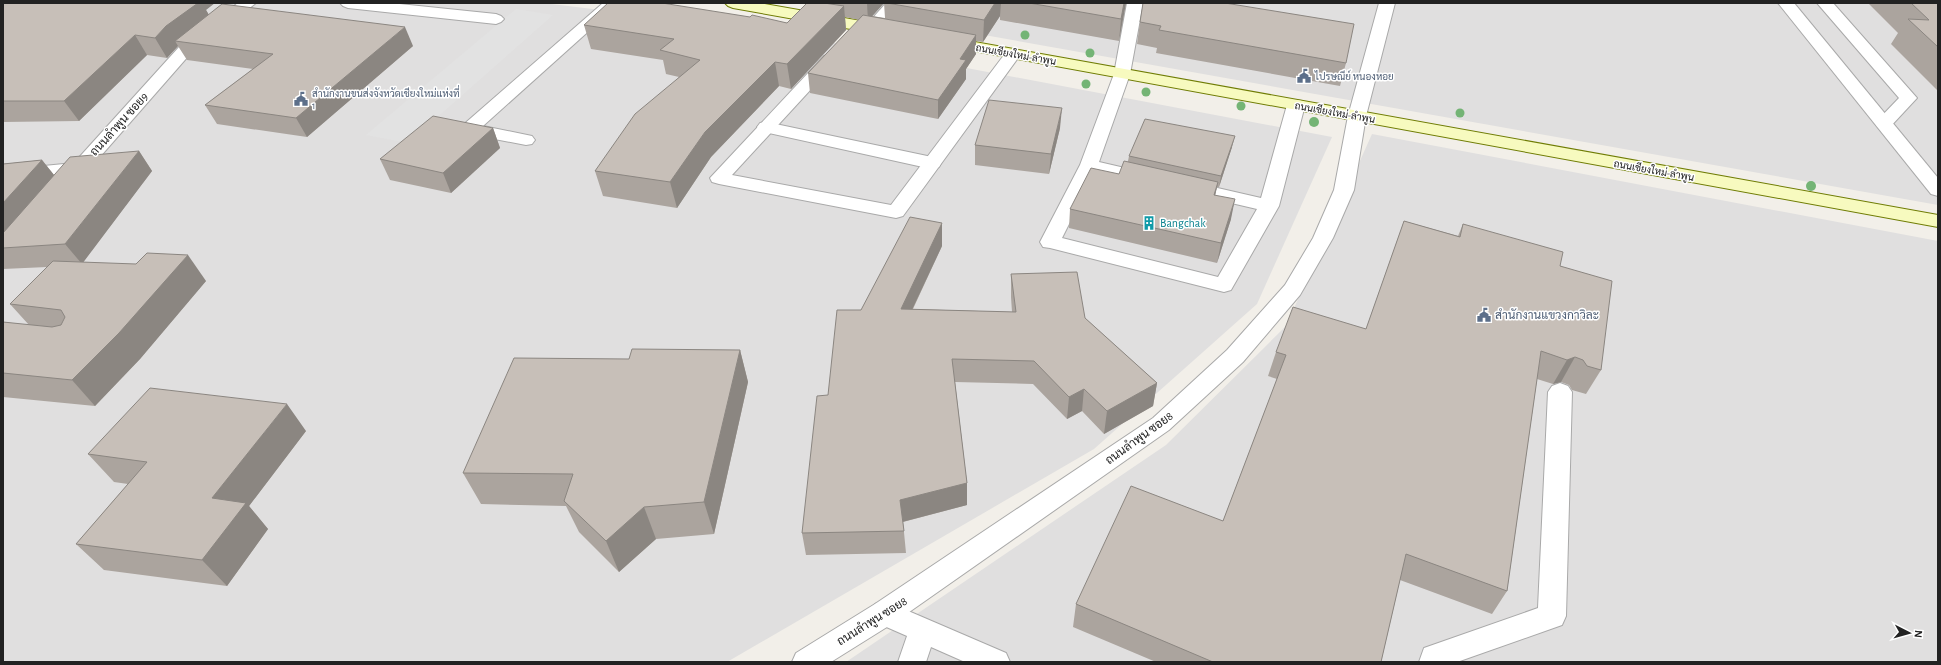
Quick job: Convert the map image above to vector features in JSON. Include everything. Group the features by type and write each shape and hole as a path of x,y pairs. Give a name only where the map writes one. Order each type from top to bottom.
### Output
{"main road":[{"path":"732,3 903,34"},
{"name":"ถนนเชียงใหม่-ลำพูน","path":"935,40 1938,221"}],"street":[{"name":"ถนนลำพูน ซอย9","path":"59,192 185,50 248,3"},
{"path":"348,3 496,19"},
{"path":"526,140 469,129 612,3"},
{"path":"894,3 842,46 719,178 896,212 1013,54"},
{"path":"1135,3 1122,74 1089,165 1050,242 1224,285 1269,206 1296,105"},
{"name":"ถนนลำพูน ซอย8","path":"806,662 886,613 1161,424 1234,356 1293,290 1323,238 1344,190 1357,116 1386,3"},
{"path":"1786,3 1938,190"},
{"path":"1825,3 1908,98 1884,123"},
{"path":"766,127 932,163"},
{"path":"1089,165 1269,206"},
{"path":"3,176 80,168"},
{"path":"1433,662 1434,658 1552,616 1560,392"},
{"path":"886,613 996,662"},
{"path":"912,662 923,629"}],"shaded area":[{"path":"3,3 543,3 766,30 1332,137 1257,304 1094,449 727,662 3,662"},
{"path":"804,3 1938,3 1938,205"},
{"path":"516,9 553,15 408,143 366,135"},
{"path":"1372,134 1938,241 1938,662 846,662 1166,445 1286,326"}],"building":[{"path":"3,3 198,3 166,26 155,38 135,35 64,101 3,101"},
{"path":"608,3 662,3 750,17 752,15 787,23 807,3 824,3 844,6 787,64 775,62 705,132 670,182 595,171 635,114 700,60 660,50 674,39 584,25"},
{"path":"887,3 995,3 984,20"},
{"path":"1029,3 1124,3 1121,19"},
{"path":"1143,3 1225,3 1354,24 1346,63 1159,30 1161,26 1140,22"},
{"path":"1911,3 1938,3 1938,47 1908,19 1929,20"},
{"path":"222,4 405,27 296,118 205,105 273,54 175,41"},
{"path":"863,15 976,35 960,59 966,60 938,100 808,73"},
{"path":"989,100 1062,108 1051,154 975,145"},
{"path":"433,116 493,128 443,173 380,159"},
{"path":"1145,119 1235,136 1221,176 1129,156"},
{"path":"139,151 65,244 3,248 3,233 70,157"},
{"path":"42,160 3,203 3,164"},
{"path":"1124,161 1218,182 1214,195 1235,199 1221,243 1070,209 1091,168 1119,174"},
{"path":"910,217 942,223 901,309 1016,312 1011,274 1077,272 1085,318 1157,383 1107,411 1084,389 1069,397 1034,361 952,359 967,483 900,500 904,531 802,533 817,396 828,395 837,310 861,310"},
{"path":"1404,221 1460,237 1463,224 1563,252 1560,266 1612,281 1601,370 1587,366 1583,360 1575,357 1567,360 1541,351 1507,591 1406,554 1381,662 1213,662 1076,604 1131,486 1223,521 1286,355 1276,352 1293,307 1366,329"},
{"path":"147,253 188,255 119,333 72,380 3,373 3,322 52,327 61,325 65,317 61,310 10,304 53,261 136,264"},
{"path":"632,349 740,350 704,502 644,507 606,541 564,501 573,474 463,473 514,358 629,359"},
{"path":"150,388 287,404 212,498 246,503 202,560 76,544 147,462 88,454"}],"place":[{"name":"ไปรษณีย์ หนองหอย","path":"1304,76"},
{"name":"สำนักงานขนส่งจังหวัดเชียงใหม่แห่งที่ 1","path":"301,99"},
{"name":"Bangchak","path":"1149,223"},
{"name":"สำนักงานแขวงกาวิละ","path":"1484,315"}]}
